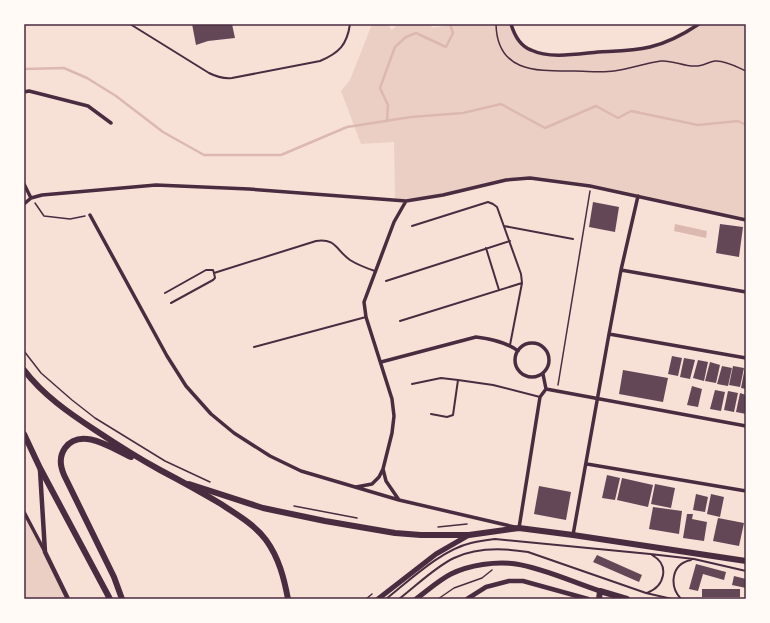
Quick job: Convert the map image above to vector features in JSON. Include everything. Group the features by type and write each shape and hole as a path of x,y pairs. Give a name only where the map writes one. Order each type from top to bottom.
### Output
{"main road":[{"path":"24,370 33,381 64,409 118,445 160,470"},
{"path":"24,434 40,468 110,599"},
{"path":"122,599 114,577 62,470 61,458 64,449 68,444 79,438 92,439 186,483 238,515 255,528 270,547 282,571 288,599"},
{"path":"186,483 263,508 395,533 422,535 470,535 519,528 746,561"},
{"path":"378,599 436,554 470,535"},
{"path":"416,599 449,575 467,568 496,564 516,564 536,569 600,592 627,599"},
{"path":"599,599 600,592"}],"street":[{"path":"512,24 514,32 521,43 529,50 538,53 558,55 650,47 672,40 699,24"},
{"path":"24,92 30,91 88,106 111,123"},
{"path":"24,204 31,198 42,195 156,185 249,189 406,201 443,195 506,180 530,178 590,186 746,220"},
{"path":"24,184 31,198"},
{"path":"573,535 621,270 638,196"},
{"path":"353,487 372,484 379,477 384,469 392,433 394,416 392,399 366,317 364,302 394,222 406,201"},
{"path":"90,215 186,386 211,414 234,433 270,456 301,471 399,500 519,528 540,396 546,389"},
{"path":"621,270 746,292"},
{"path":"609,334 746,358"},
{"path":"381,362 476,337 491,339 510,345 518,351"},
{"path":"533,343 539,344 548,352 550,358 547,370 539,376 529,377 521,373 516,365 516,356 518,351 522,347 533,343"},
{"path":"543,374 546,389"},
{"path":"546,389 746,426"},
{"path":"587,464 746,491"},
{"path":"40,468 46,552"},
{"path":"384,469 386,481 399,500"},
{"path":"24,512 46,552 68,599"},
{"path":"468,599 486,587 509,581 523,581 588,599"}],"lane":[{"path":"130,24 209,73 223,79 320,61 332,56 340,50 346,42 350,24"},
{"path":"412,226 488,202 497,207 521,274 522,283 510,345"},
{"path":"504,226 573,239"},
{"path":"214,273 316,241 325,240 338,248 359,266 375,271"},
{"path":"386,281 510,241"},
{"path":"486,248 500,290"},
{"path":"165,293 206,270 213,270 215,278 213,280 171,303"},
{"path":"400,321 522,283"},
{"path":"254,347 366,317"},
{"path":"412,384 441,378 493,386 540,396"},
{"path":"431,414 447,417 453,415 458,380"},
{"path":"386,599 450,551 471,542 496,539 694,559 746,571"},
{"path":"399,599 445,563 454,558 474,552 512,549 528,552 646,593 672,599"},
{"path":"646,593 659,585 663,570 661,563 656,557 650,554"},
{"path":"681,599 676,593 674,587 674,574 682,563 694,559"}],"path":[{"path":"496,24 498,44 506,56 519,65 540,71 613,72 660,61 669,61 697,67 715,61 723,62 746,71"},
{"path":"557,390 590,186"},
{"path":"31,198 44,216 70,219 90,215"},
{"path":"24,351 42,373 95,418 165,461 211,483"},
{"path":"293,506 357,518"},
{"path":"436,527 467,524"},
{"path":"438,599 454,588 488,574 496,564"},
{"path":"366,599 372,594"}],"shaded area":[{"path":"372,24 387,24 392,30 398,24 429,24 433,28 454,24 511,24 513,32 529,50 558,55 629,50 672,40 699,24 746,24 746,220 590,186 530,178 506,180 443,195 395,200 394,142 361,144 341,91 350,80"},
{"path":"675,224 707,231 706,238 674,231"},
{"path":"24,512 68,599 24,599"}],"building":[{"path":"192,24 232,24 235,38 208,41 196,45"},
{"path":"593,202 619,207 615,232 589,227"},
{"path":"720,224 743,227 739,257 716,253"},
{"path":"672,356 682,358 678,376 668,374"},
{"path":"684,358 695,360 690,379 680,377"},
{"path":"698,360 708,362 704,381 693,378"},
{"path":"710,362 720,365 716,383 705,381"},
{"path":"722,366 732,368 728,386 717,384"},
{"path":"733,366 744,368 740,387 729,385"},
{"path":"746,367 746,389 741,388"},
{"path":"623,370 668,378 663,402 619,394"},
{"path":"692,386 702,389 698,407 687,405"},
{"path":"715,390 725,392 721,411 710,409"},
{"path":"728,391 738,393 734,412 724,410"},
{"path":"740,393 746,395 746,414 736,412"},
{"path":"607,475 620,478 615,500 602,498"},
{"path":"622,478 653,485 648,507 617,500"},
{"path":"655,484 675,488 671,508 651,504"},
{"path":"539,486 571,492 566,520 534,514"},
{"path":"696,494 708,497 705,512 693,510"},
{"path":"711,494 724,497 720,517 707,514"},
{"path":"653,507 682,511 679,534 649,529"},
{"path":"687,514 693,514 692,519 707,522 704,541 683,538"},
{"path":"718,518 744,523 739,546 713,541"},
{"path":"597,555 642,575 639,582 593,562"},
{"path":"696,564 726,572 724,580 703,574 698,591 689,589"},
{"path":"734,576 746,579 746,588 732,585"},
{"path":"702,589 740,589 740,597 702,597"}],"waterway":[{"path":"387,121 388,105 380,88 395,47 406,37 416,33 446,47 453,33 450,24"},
{"path":"24,69 64,68 87,78 116,96 163,132 204,155 281,155 347,127 411,117 463,113 501,104 545,128 596,106 618,118 631,111 698,125 738,121 746,125"}]}
